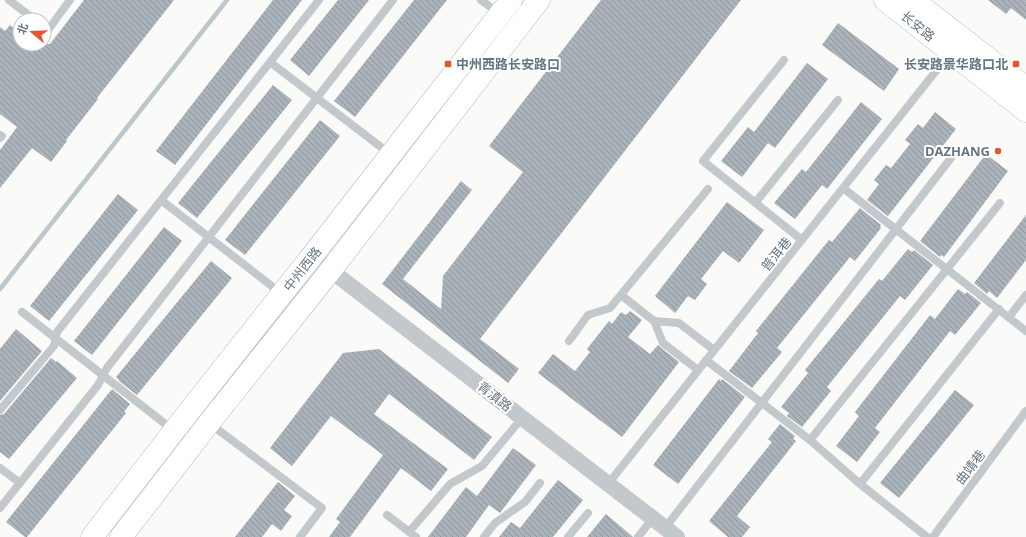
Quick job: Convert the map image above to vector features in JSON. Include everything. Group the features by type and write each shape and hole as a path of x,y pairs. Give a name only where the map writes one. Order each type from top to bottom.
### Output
{"main road":[{"name":"中州西路","path":"92,537 174,431 200,416 331,270 540,0"},
{"name":"长安路","path":"885,0 1026,88"},
{"name":"长安路","path":"913,0 956,45 1026,111"},
{"name":"中州西路","path":"121,537 282,294 506,7"}],"street":[{"name":"青滇路","path":"312,256 665,528"}],"lane":[{"path":"9,0 25,12"},
{"path":"52,25 70,0"},
{"path":"0,410 54,346 57,332 319,0"},
{"path":"0,508 98,385 107,368 393,0"},
{"path":"481,0 506,7"},
{"name":"普洱巷","path":"608,484 956,45"},
{"path":"784,60 704,161 802,240"},
{"path":"270,62 391,154"},
{"path":"755,203 838,100"},
{"path":"0,135 2,136 0,138"},
{"path":"638,537 665,528 951,158"},
{"path":"843,188 1026,331"},
{"path":"569,341 588,316 610,308 708,189"},
{"path":"161,200 282,294"},
{"path":"810,440 1000,203"},
{"path":"621,295 654,321 663,343 698,370"},
{"path":"1009,317 1026,295"},
{"path":"860,484 999,310"},
{"path":"22,312 174,431"},
{"path":"654,321 679,324 714,350"},
{"path":"706,360 810,440 860,484 933,536"},
{"name":"曲靖巷","path":"933,536 1026,411"},
{"path":"200,416 322,508 300,537"},
{"path":"387,516 412,535 450,484 482,466 522,418"},
{"path":"0,468 20,483"},
{"path":"484,537 495,523 525,502 540,483"},
{"path":"568,537 588,513"}],"building":[{"path":"84,0 174,0 97,98 98,99 51,162 32,148 0,188 0,150 17,127 0,114 0,27 5,31 10,25 12,27 12,52 52,52 52,41"},
{"path":"273,0 302,0 175,165 156,151"},
{"path":"338,0 369,0 309,76 290,60"},
{"path":"414,0 447,0 355,117 334,101"},
{"path":"601,0 741,0 480,339 519,369 508,383 382,284 461,181 472,190 403,279 441,309 443,276 523,172 489,146"},
{"path":"988,0 1026,0 1026,20 1011,8 1006,14"},
{"path":"838,23 899,69 884,91 822,45"},
{"path":"807,63 828,79 775,148 768,143 742,177 721,161 748,127 754,132"},
{"path":"273,85 292,100 197,218 178,203"},
{"path":"861,102 882,119 827,189 822,185 795,219 774,203 802,169 806,172"},
{"path":"935,112 956,129 888,216 867,200 879,184 874,180 886,165 891,168 910,144 905,140 918,124 923,128"},
{"path":"320,120 340,136 245,255 225,240"},
{"path":"986,154 1008,171 944,257 941,255 940,257 920,241"},
{"path":"118,194 138,210 49,321 30,306"},
{"path":"727,202 764,230 739,263 723,251 701,279 707,284 695,300 688,296 675,313 655,296"},
{"path":"860,208 881,225 881,228 855,261 850,257 777,348 782,352 752,388 729,371 758,333 756,331 829,240 832,242"},
{"path":"1026,215 1026,260 997,298 989,291 987,294 974,283"},
{"path":"164,227 182,241 92,355 74,341"},
{"path":"908,249 912,252 914,250 933,265 905,300 900,296 827,387 831,391 802,427 787,416 789,413 781,407 808,373 805,370 879,279 882,281"},
{"path":"211,261 232,278 137,395 116,377"},
{"path":"958,289 965,294 967,292 981,303 955,335 950,331 875,428 880,432 857,462 836,446 859,416 855,412 930,315 935,319"},
{"path":"630,311 642,320 628,337 650,354 658,345 679,362 622,437 538,373 553,354 575,371 590,352 587,349 609,321 612,324 621,312 626,315"},
{"path":"16,329 42,351 0,401 0,349"},
{"path":"379,349 492,437 474,460 389,394 374,414 448,469 431,491 401,468 350,537 329,537 340,522 336,519 383,455 331,416 292,466 270,448 343,353"},
{"path":"51,358 56,362 57,361 77,378 9,459 0,452 0,415 4,414"},
{"path":"719,379 721,381 722,379 745,397 678,484 653,465"},
{"path":"112,389 130,404 124,412 126,413 27,537 25,537 6,522"},
{"path":"955,390 974,405 899,498 880,483"},
{"path":"780,424 795,436 793,439 796,441 737,516 750,527 742,537 728,537 709,521 772,442 768,439"},
{"path":"513,448 536,465 500,513 489,505 466,537 428,537 466,487 477,496"},
{"path":"558,480 583,500 553,537 499,537 511,522 520,528"},
{"path":"278,482 295,496 284,510 292,516 281,531 272,524 262,537 235,537"},
{"path":"606,514 633,537 587,537"}],"waterway":[{"path":"0,289 227,0"}],"place":[{"name":"中州西路长安路口","path":"448,64"},
{"name":"长安路景华路口北","path":"1016,64"},
{"name":"DAZHANG","path":"998,151"}]}
